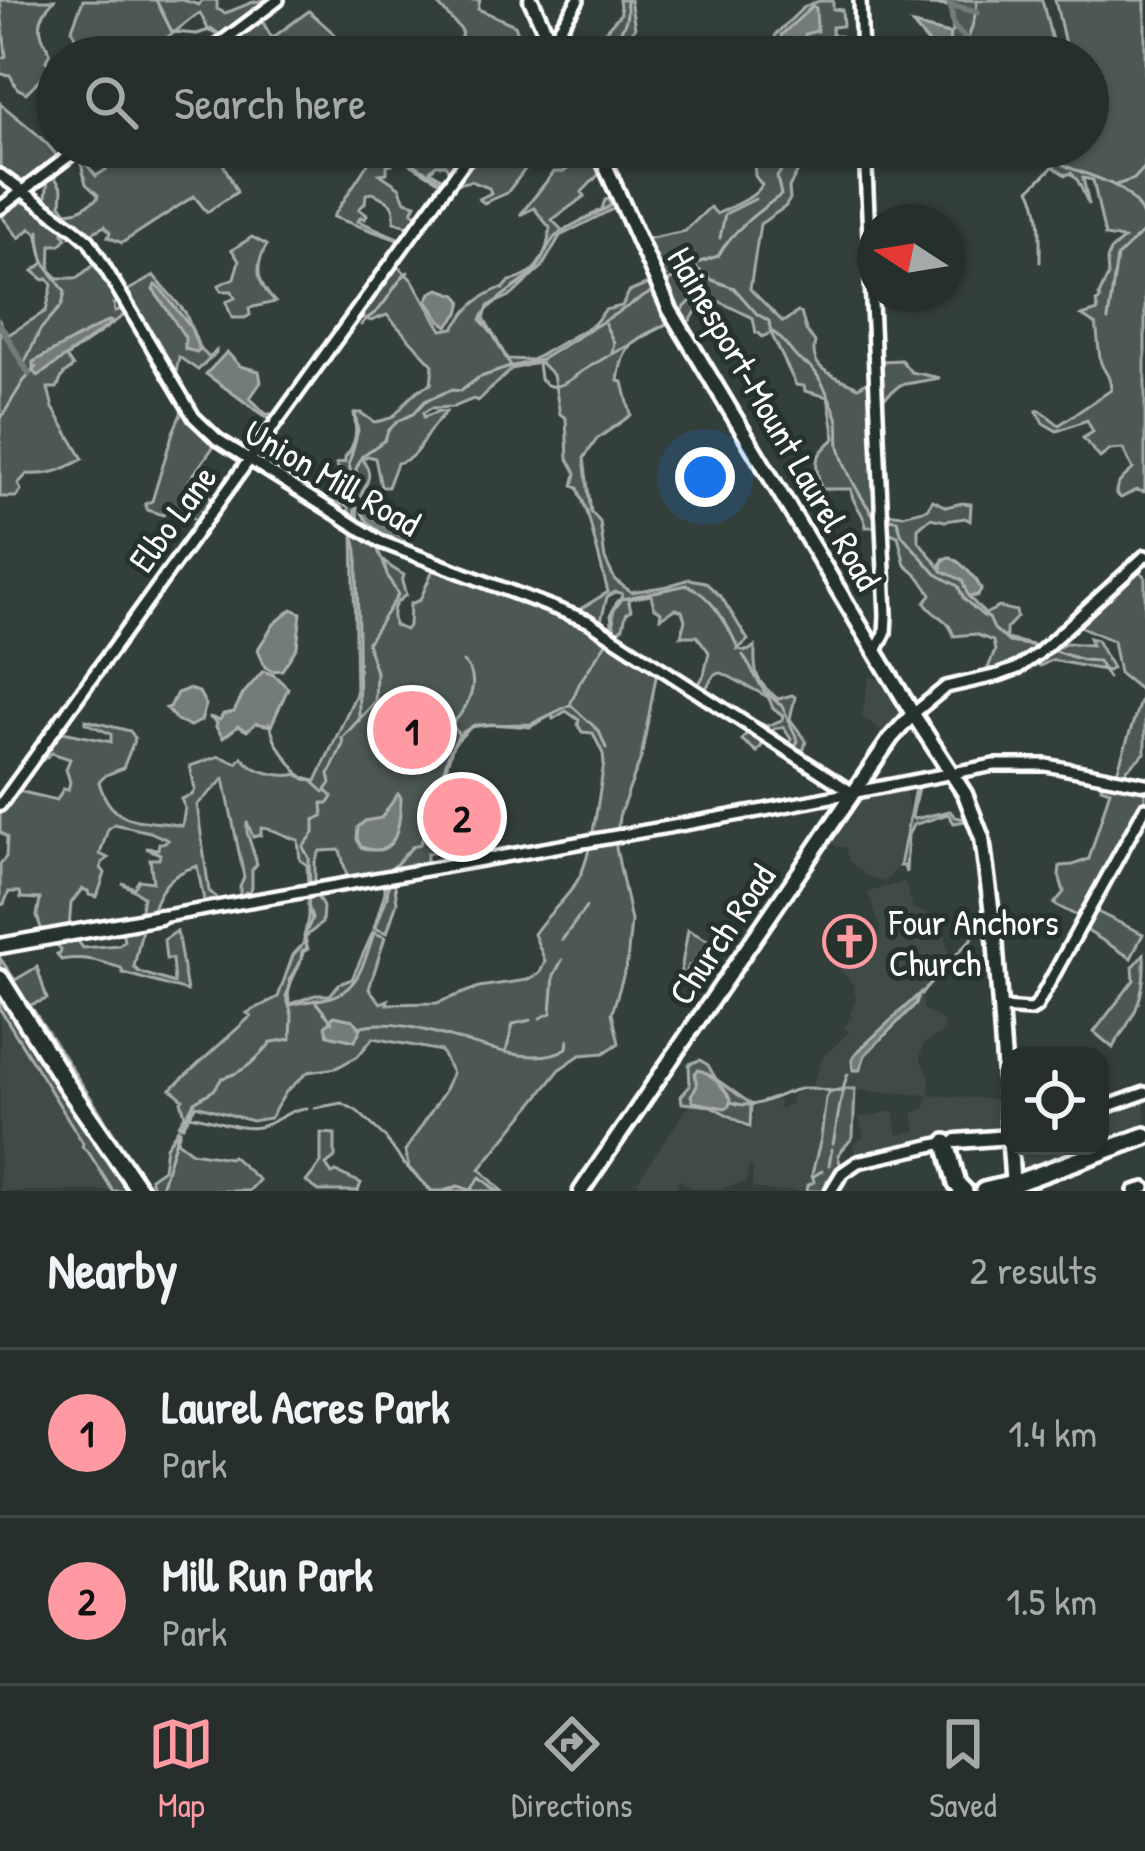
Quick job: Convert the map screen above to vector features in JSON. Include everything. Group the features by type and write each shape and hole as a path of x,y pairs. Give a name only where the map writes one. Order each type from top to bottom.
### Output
{"highway":[{"path":"0,984 136,1191"},
{"path":"1013,1188 1145,1138"},
{"path":"951,1145 957,1184 964,1191"},
{"path":"984,1191 1042,1184 1050,1190"}],"main road":[{"path":"531,0 547,36"},
{"name":"Hainesport-Mount Laurel Road","path":"606,168 687,338 913,714 936,741 973,809 983,843 995,937 1003,1047"},
{"name":"Church Road","path":"581,1191 846,798 913,714"},
{"path":"0,946 160,917"},
{"path":"951,1145 1001,1138"},
{"name":"Hainesport-Mount Laurel Road","path":"1011,1155 1013,1188"}],"street":[{"path":"230,36 278,0"},
{"path":"561,36 578,0"},
{"path":"860,0 861,36"},
{"path":"0,208 53,168"},
{"name":"Elbo Lane","path":"0,805 460,168"},
{"path":"866,168 886,615 885,633 876,651"},
{"name":"Union Mill Road","path":"0,175 89,241 197,421 217,440 354,527 422,560 574,614 807,763 846,798"},
{"path":"913,714 946,687 1006,674 1026,663 1145,556"},
{"path":"692,688 700,704"},
{"path":"160,917 238,899 846,798 994,765 1035,764 1145,784"},
{"path":"1000,1008 1036,1007 1145,808"},
{"path":"1109,1106 1145,1093"},
{"path":"831,1191 842,1173 858,1162 951,1145"},
{"path":"1134,1191 1145,1188"}],"shaded area":[{"path":"0,0 54,0 40,24 42,36 36,36 36,83 26,93 10,75 0,74 0,59 6,56"},
{"path":"83,0 183,0 199,5 202,0 217,0 217,9 225,13 271,0 223,36 209,31 200,13 169,36 75,36 72,29"},
{"path":"434,0 480,0 478,9 515,25 518,33 533,36 461,36 462,31"},
{"path":"619,0 630,0 635,28 627,36 601,36 621,13"},
{"path":"1042,0 1051,36 922,36 913,25 953,32 950,6 888,3"},
{"path":"1055,0 1145,0 1145,492 1136,490 1121,498 1117,486 1133,469 1123,449 1110,450 1100,458 1083,438 1093,432 1087,420 1057,431 1043,423 1037,411 1059,425 1111,390 1100,360 1096,325 1082,316 1098,311 1096,302 1108,276 1110,251 1124,239 1105,236 1093,180 1083,178 1089,205 1071,173 1055,168 1109,168 1109,36 1063,36"},
{"path":"833,1 833,9 842,10 843,26 832,27 832,36 776,36 803,8"},
{"path":"816,8 817,31 805,36 781,35"},
{"path":"309,11 337,36 275,36"},
{"path":"261,19 271,36 238,36"},
{"path":"913,25 950,34 950,36 923,36"},
{"path":"0,103 36,133 36,168 46,168 19,186 0,176"},
{"path":"82,168 90,168 96,176 107,169 225,168 237,192 207,212 194,196 122,243 108,237 105,226 88,235 40,200 46,197 48,178 53,174 62,189 61,204 67,212 79,210 98,195 86,184"},
{"path":"365,168 387,168 387,173 380,174 399,187 405,201 416,204 412,212 419,217 409,229 394,222 390,203 366,194 359,209 367,215 358,221 401,241 333,217"},
{"path":"417,168 433,168 430,171 444,184"},
{"path":"465,168 526,168 507,193 484,203 479,199 491,193 489,188 471,181 452,185"},
{"path":"569,168 603,170 582,192 585,196 552,220 563,231 602,209 605,200 619,206 560,236 542,267 512,295 488,306 484,318 507,359 532,360 594,324 605,310 622,306 629,292 653,282 672,321 628,348 618,381 623,382 631,415 597,439 584,458 591,512 600,522 605,559 615,580 631,592 689,579 705,582 722,598 748,640 738,649 748,651 755,646 760,682 778,699 795,697 790,719 806,741 804,749 794,752 789,748 791,739 783,727 775,728 757,752 742,740 751,727 749,718 767,726 782,720 768,697 722,673 715,674 706,688 696,689 709,652 697,636 681,636 682,611 676,609 660,618 651,595 628,599 631,610 615,633 613,613 621,593 607,597 600,625 577,611 608,592 588,515 573,486 576,473 568,459 566,418 560,414 553,375 540,362 512,369 478,401 423,413 424,417 446,412 414,454 397,463 388,487 381,487 375,458 362,459 369,477 358,505 357,526 348,506 321,499 342,487 336,464 345,462 354,442 354,413 374,422 389,418 431,384 433,365 387,315 371,321 358,316 396,264 413,281 442,330 454,328 480,299 527,275 539,263 550,228 534,208 520,215 554,172"},
{"path":"754,168 800,168 785,207 760,224 750,289 783,322 801,313 815,342 816,360 826,371 858,387 871,380 878,527 866,527 851,489 821,489 817,460 835,438 828,397 796,385 771,333 762,337 756,333 753,318 710,297 704,298 684,324 641,240 685,231 710,207 717,214 748,198 762,185"},
{"path":"25,202 64,221 67,238 60,245 51,245 50,270 58,278 77,278 96,263 119,301 115,311 125,309 127,313 66,357 73,367 57,388 48,388 53,408 83,459 56,471 27,474 18,484 21,490 16,497 0,497 0,322 8,335 46,311 52,285 33,271 44,263 37,233 31,228 19,238 0,214"},
{"path":"252,237 267,245 259,275 275,302 249,308 245,318 232,318 226,302 235,298 219,285 234,278 239,261 232,250"},
{"path":"154,276 185,312 199,347 209,358 216,351 198,370 179,357 175,377 125,292"},
{"path":"155,285 191,328 197,352 185,349 185,337 153,290"},
{"path":"439,289 462,301 448,326 427,300"},
{"path":"113,322 38,376 33,371 33,362"},
{"path":"227,352 240,366 259,371 261,382 250,398 272,414 270,420 206,374"},
{"path":"901,360 911,372 940,378 900,385 882,400 882,416 879,363"},
{"path":"184,407 216,443 184,488 215,498 198,521 171,505 163,515 147,510 145,504 152,501"},
{"path":"373,500 375,510 406,537 405,543 367,521 361,508"},
{"path":"933,500 946,507 971,504 970,521 930,518 918,528 918,540 940,568 943,559 951,557 977,581 981,591 969,597 985,614 999,607 1016,611 1006,639 1039,646 1015,665 988,668 995,651 993,641 975,634 954,636 925,603 931,594 905,565 898,536 887,532 886,513 903,515 927,509"},
{"path":"353,529 378,545 383,560 404,575 406,595 393,615 394,625 405,630 410,604 420,600 435,565 574,614 658,666 641,758 619,816 616,848 631,921 627,963 612,1013 619,1043 604,1053 580,1055 561,1068 480,1169 502,1191 432,1191 409,1168 405,1151 452,1073 441,1051 373,1038 358,1056 336,1068 308,1072 286,1092 270,1118 252,1121 196,1105 183,1126 179,1125 185,1115 183,1099 171,1089 251,1016 247,1013 278,997 293,955 303,944 308,896 316,894 323,907 322,923 305,937 308,949 291,984 290,1004 330,995 339,984 352,979 373,932 385,937 369,989 381,1003 437,1003 479,987 527,980 540,973 545,961 534,934 581,874 604,763 593,733 582,732 579,720 566,711 530,727 471,727 453,745 441,785 449,775 460,797 485,813 494,853 460,858 451,829 434,831 438,851 427,854 421,871 349,884 340,850 320,851 315,885 308,887 307,865 300,860 298,840 261,828 261,835 253,837 247,822 257,864 249,894 240,897 244,877 224,779 197,805 209,891 217,903 205,905 197,866 173,878 151,915 140,917 143,896 122,883 134,888 139,880 153,882 150,859 159,859 160,854 146,848 158,849 159,843 168,840 114,824 100,854 108,858 102,863 105,873 97,897 82,889 71,903 69,929 43,934 37,916 40,899 21,898 20,892 9,892 0,905 0,864 6,857 7,837 0,832 0,813 18,791 57,800 63,789 68,790 70,759 52,753 33,767 58,731 111,742 111,734 86,720 130,731 135,738 123,768 99,782 113,808 132,819 182,826 185,808 181,799 195,789 190,766 219,756 237,763 242,757 261,770 316,781 356,694"},
{"path":"948,557 975,580 981,589 978,595 968,596 962,580 942,571 941,563"},
{"path":"1137,568 1145,577 1145,753 1125,777 1116,775 1143,692 1119,673 1113,641 1075,624"},
{"path":"292,609 301,613 297,647 282,670 272,671 265,667 258,649 274,624"},
{"path":"1089,638 1097,640 1112,668 1108,671 1052,660 1040,666 1035,662 1053,646 1092,645"},
{"path":"263,671 288,688 271,726 256,723 247,731 238,726 223,738 209,717 220,720 223,714 234,712"},
{"path":"869,677 885,679 905,713 888,735 862,717"},
{"path":"199,692 206,705 201,721 190,726 177,721 166,708 177,693"},
{"path":"1103,779 1145,787 1145,803 1081,918 1054,904 1064,892 1060,866 1089,859 1110,790 1101,787"},
{"path":"904,783 909,811 898,866 885,882 867,876 849,861 846,847 826,840 853,793"},
{"path":"918,787 914,819 950,811 971,820 954,823 948,814 913,825 906,873 900,866"},
{"path":"398,794 400,819 390,845 373,850 361,847 358,827 381,818"},
{"path":"394,878 397,902 387,933 374,928 385,880"},
{"path":"905,882 913,909 943,923 950,961 922,993 923,1009 943,1021 945,1031 923,1044 920,1059 930,1077 929,1095 1001,1100 1001,1139 950,1143 857,1163 853,1144 864,1137 859,1118 893,1111 898,1135 916,1131 913,1113 925,1108 928,1095 842,1089 826,1098 814,1182 807,1191 752,1187 753,1167 748,1167 747,1182 713,1189 693,1188 678,1179 676,1191 638,1188 639,1179 691,1106 714,1108 752,1129 754,1107 778,1100 778,1108 784,1108 791,1105 792,1095 812,1085 823,1057 849,1032 844,1026 853,1017 852,982 836,967 840,925 849,921 876,940 881,932 868,892"},
{"path":"1091,909 1143,934 1131,958 1081,927"},
{"path":"143,925 134,967 174,983 164,940 177,931 187,991 123,973 99,961 61,960 57,954 61,949 52,941 75,937 83,948 119,945 124,941 122,929"},
{"path":"688,930 715,944 708,977 689,966 682,984 679,983"},
{"path":"1144,954 1137,1006 1113,1048 1094,1032 1134,980 1133,967"},
{"path":"0,958 15,980 37,967 47,999 30,1005 150,1188 150,1178 163,1169 166,1147 178,1129 177,1141 192,1152 232,1156 259,1180 249,1191 146,1191 0,970"},
{"path":"919,994 916,1004 865,1055 860,1070 853,1070 855,1054"},
{"path":"0,997 128,1191 113,1191 82,1147 0,1009"},
{"path":"0,1009 20,1040 123,1191 0,1191"},
{"path":"334,1016 353,1020 361,1028 355,1041 328,1035 325,1026"},
{"path":"700,1060 716,1079 751,1104 750,1127 711,1106 682,1103 681,1096 690,1086 689,1064"},
{"path":"698,1070 721,1086 731,1099 729,1106 693,1102"},
{"path":"855,1089 853,1137 838,1155 841,1168 829,1191 807,1191 814,1182 826,1098 829,1092"},
{"path":"1145,1093 1145,1136 1109,1149 1109,1106"},
{"path":"321,1133 335,1134 335,1158 326,1165 332,1174 361,1183 358,1191 319,1191 306,1182 321,1163"},
{"path":"1010,1155 1093,1155 1013,1184"}],"waterway":[{"path":"156,0 172,32 197,34 212,29 222,36"},
{"path":"616,36 624,26 626,0"},
{"path":"929,0 950,5"},
{"path":"950,0 953,25 963,36"},
{"path":"969,36 977,0"},
{"path":"950,5 978,12"},
{"path":"1116,185 1134,179 1145,167"},
{"path":"420,168 443,183"},
{"path":"661,286 718,256 738,230 781,195 777,177 783,168"},
{"path":"1040,262 1038,215 1030,189 1052,168"},
{"path":"1072,168 1123,191 1145,221"},
{"path":"720,238 725,214 755,199"},
{"path":"510,365 481,320 484,314 534,272 556,236 615,203"},
{"path":"1108,320 1117,257 1145,230"},
{"path":"24,364 40,330 62,305 65,292 43,258 39,231"},
{"path":"695,267 734,288 816,373 837,417 844,462 876,519"},
{"path":"361,325 408,272"},
{"path":"359,721 356,497 352,492 358,484 356,469 362,456 425,401 451,390 461,391 478,378 540,360 653,291"},
{"path":"677,315 696,296"},
{"path":"538,363 540,379 549,386 560,385 672,319"},
{"path":"605,324 614,343 612,353"},
{"path":"0,325 29,374"},
{"path":"0,420 36,367"},
{"path":"354,487 349,464 358,430 355,413"},
{"path":"886,519 897,520 902,535 936,574 958,586 964,599 1009,642 1098,661 1108,678"},
{"path":"310,887 309,858 303,847 314,833 314,820 323,816 322,803 333,797 326,790 342,738 375,702 376,672 367,643 398,595 383,561"},
{"path":"613,634 611,613 622,599 687,585 711,603 738,648"},
{"path":"388,873 420,844 459,735 474,725 531,724 570,705 608,640"},
{"path":"743,655 764,691 782,706 798,741 793,751"},
{"path":"453,723 473,685 463,662"},
{"path":"572,706 599,731 606,748"},
{"path":"437,712 446,716 459,735"},
{"path":"269,723 276,743 300,776 324,792"},
{"path":"375,929 389,881"},
{"path":"182,1125 194,1102 214,1090 222,1078 244,1069 272,1042 291,1039 292,1015 286,996 289,980 307,948 304,936 312,919 310,893"},
{"path":"956,955 972,938 986,906"},
{"path":"562,940 586,907"},
{"path":"291,1005 331,997 348,987 360,971 374,933"},
{"path":"540,1018 551,1013 554,975 562,960"},
{"path":"921,994 950,962"},
{"path":"314,1000 332,1022"},
{"path":"506,1052 513,1024 531,1020"},
{"path":"358,1027 410,1027 523,1055 547,1055 567,1048 568,1040"},
{"path":"833,1144 848,1074"},
{"path":"731,1102 750,1105 805,1088 844,1091"},
{"path":"315,1108 342,1103 357,1111 431,1191"},
{"path":"188,1115 251,1128 307,1108"},
{"path":"160,1191 179,1129"},
{"path":"829,1165 832,1149"},
{"path":"812,1177 822,1171"},
{"path":"471,1190 480,1177 497,1191"},
{"path":"824,1191 827,1180"},
{"path":"444,1191 458,1186 470,1190"}],"place":[{"name":"Laurel Acres Park","path":"412,730"},
{"name":"Mill Run Park","path":"462,817"},
{"name":"Four Anchors Church","path":"850,942"}]}
